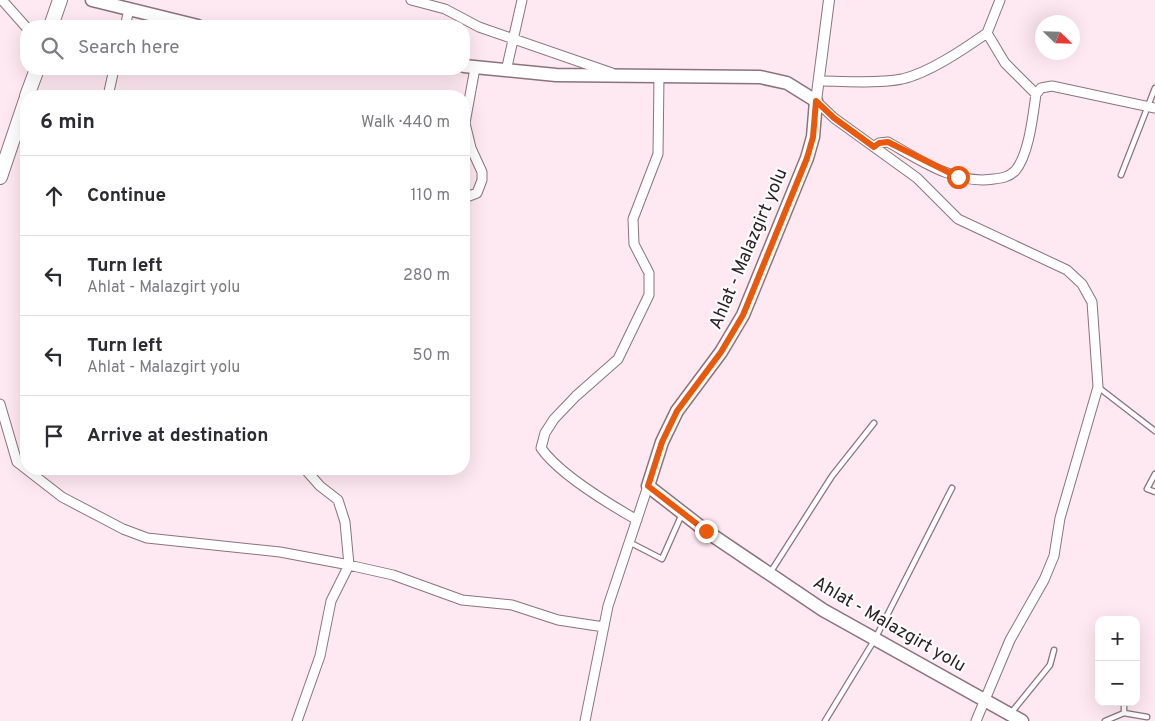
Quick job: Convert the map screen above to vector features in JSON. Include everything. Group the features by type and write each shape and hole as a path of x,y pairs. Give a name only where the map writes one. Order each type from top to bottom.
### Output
{"main road":[{"path":"53,20 60,0"},
{"path":"92,0 172,20"},
{"path":"470,67 556,75 772,78 787,83 816,101"},
{"path":"30,90 35,75"},
{"name":"Ahlat - Malazgirt yolu","path":"816,101 813,137 807,158 743,315 721,352 677,411 662,442 648,486 682,514 823,610 1022,721"},
{"path":"0,177 20,118"}],"street":[{"path":"2,0 20,20"},
{"path":"411,0 445,9 466,20"},
{"path":"506,71 522,0"},
{"path":"828,0 820,81 816,101 834,118 917,178 958,219 1056,263 1074,276 1092,302 1098,387 1062,508 1050,568 1017,626 976,721"},
{"path":"820,81 893,80 910,77 967,48 987,33 1000,0"},
{"path":"126,20 129,10"},
{"path":"470,22 621,77"},
{"path":"987,33 1005,63 1036,94"},
{"path":"109,90 113,75"},
{"path":"468,90 469,75"},
{"path":"637,520 614,507 549,459 541,448 546,433 554,419 576,396 618,359 649,295 649,273 634,244 633,219 658,154 659,76"},
{"path":"874,147 879,143 888,142 936,168 968,180 980,181 1006,177 1019,165 1030,127 1036,94 1042,88 1052,86 1151,107"},
{"path":"470,144 482,172 482,180 476,193 470,196"},
{"path":"0,404 17,462 20,464"},
{"path":"0,428 2,414"},
{"path":"34,475 62,497 123,529 147,538 280,552 350,565 393,575 462,600 512,605 558,620 604,627"},
{"path":"297,721 320,656 331,601 350,565 345,522 338,500 320,486 310,475"},
{"path":"586,720 608,606 648,486"}],"lane":[{"path":"1121,175 1151,107 1155,88"},
{"path":"1098,387 1155,431"},
{"path":"770,574 832,476 874,423"},
{"path":"1155,474 1147,489 1155,492"},
{"path":"825,720 875,640 952,488"},
{"path":"629,542 662,559 682,514"},
{"path":"1010,714 1050,665 1054,650"},
{"path":"1124,706 1124,713"},
{"path":"1105,721 1124,713 1147,717"}],"route":[{"path":"706,531 648,486 656,457 669,425 677,411 721,352 743,315 807,158 813,137 816,101 834,118 874,147 879,143 888,142 936,168 958,177"}]}
